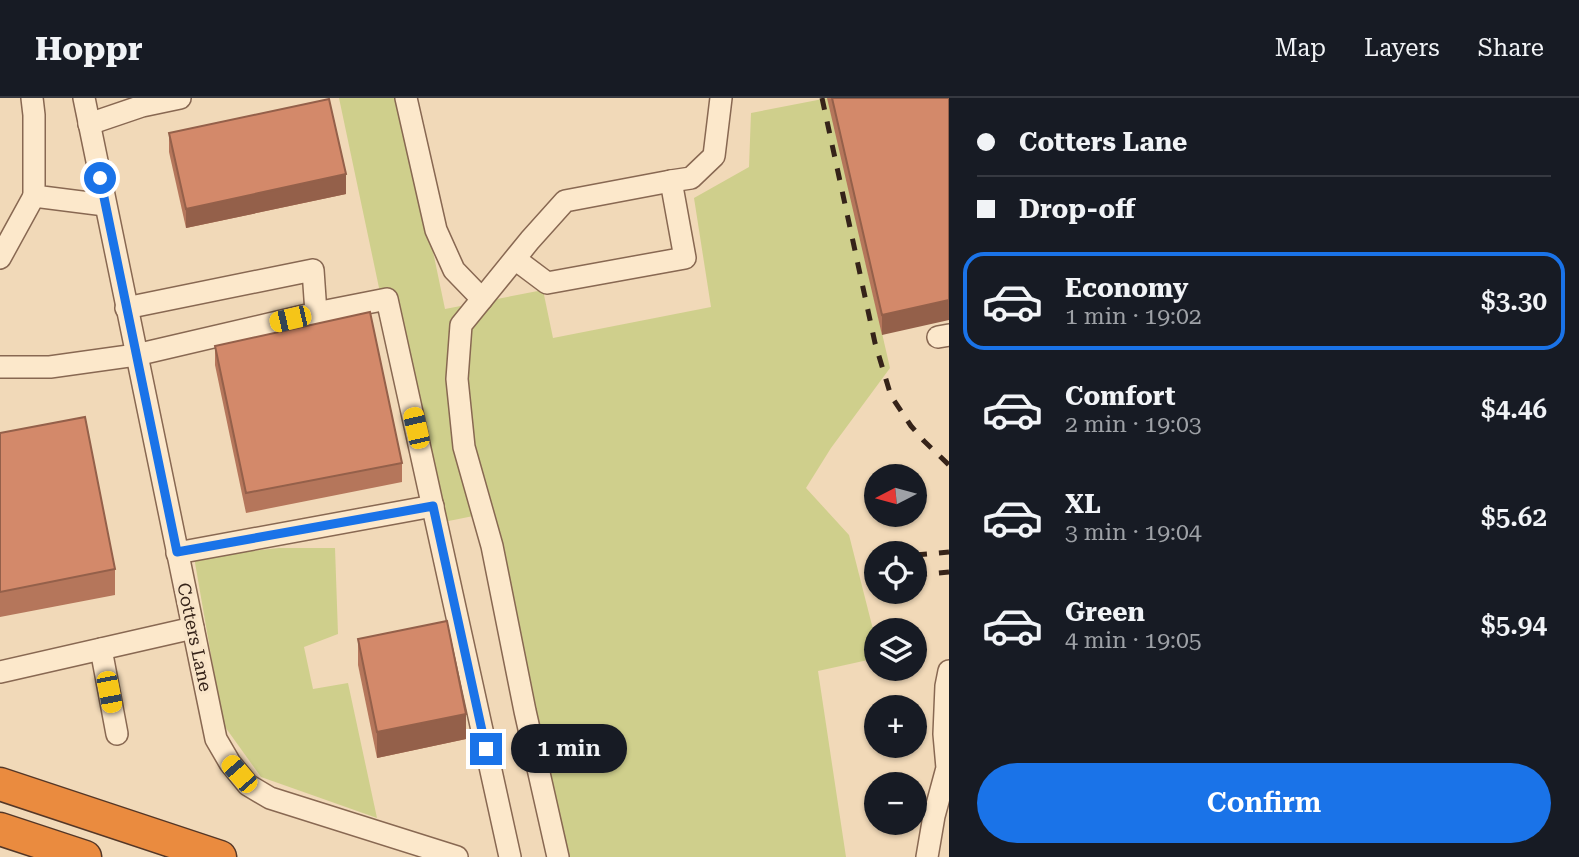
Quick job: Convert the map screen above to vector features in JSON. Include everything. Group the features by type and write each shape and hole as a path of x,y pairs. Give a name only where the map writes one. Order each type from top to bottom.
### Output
{"highway":[{"path":"0,784 220,857"},
{"path":"0,829 85,857"}],"street":[{"path":"0,258 34,196 32,98"},
{"name":"Cotters Lane","path":"84,98 216,739 230,763 248,785 270,798 457,857"},
{"path":"89,124 142,106 180,98"},
{"path":"406,98 436,230 454,270 482,299"},
{"path":"558,857 492,546 464,447 457,379 461,325 565,201 691,178 714,156 721,98"},
{"path":"515,258 547,283 685,258 671,181"},
{"path":"34,196 105,205"},
{"path":"126,308 313,270 316,313"},
{"path":"0,367 50,367 136,355 387,299 510,857"},
{"path":"177,552 433,506"},
{"path":"0,672 193,628"},
{"path":"101,649 117,734"},
{"path":"927,857 934,816 947,768 944,734 949,671"}],"green space":[{"path":"339,98 401,98 445,309 543,290 553,338 711,307 694,198 749,167 751,113 828,98 890,368 831,448 806,488 849,535 864,594 864,604 867,604 870,618 864,618 864,661 818,671 846,857 565,857 488,513 429,525"},
{"path":"279,548 335,548 338,634 304,647 313,689 348,683 377,818 261,777 223,724 194,557"}],"building":[{"path":"832,98 949,98 949,300 882,315"},
{"path":"329,99 346,174 186,209 169,133"},
{"path":"370,312 402,463 246,493 215,346"},
{"path":"85,417 115,569 0,592 0,433"},
{"path":"447,621 466,714 377,732 358,639"}],"railway":[{"path":"822,98 875,343 891,396 911,426 949,465"},
{"path":"927,554 949,552"},
{"path":"927,574 949,572"}],"route":[{"path":"100,178 177,552 433,506 486,749"}]}
